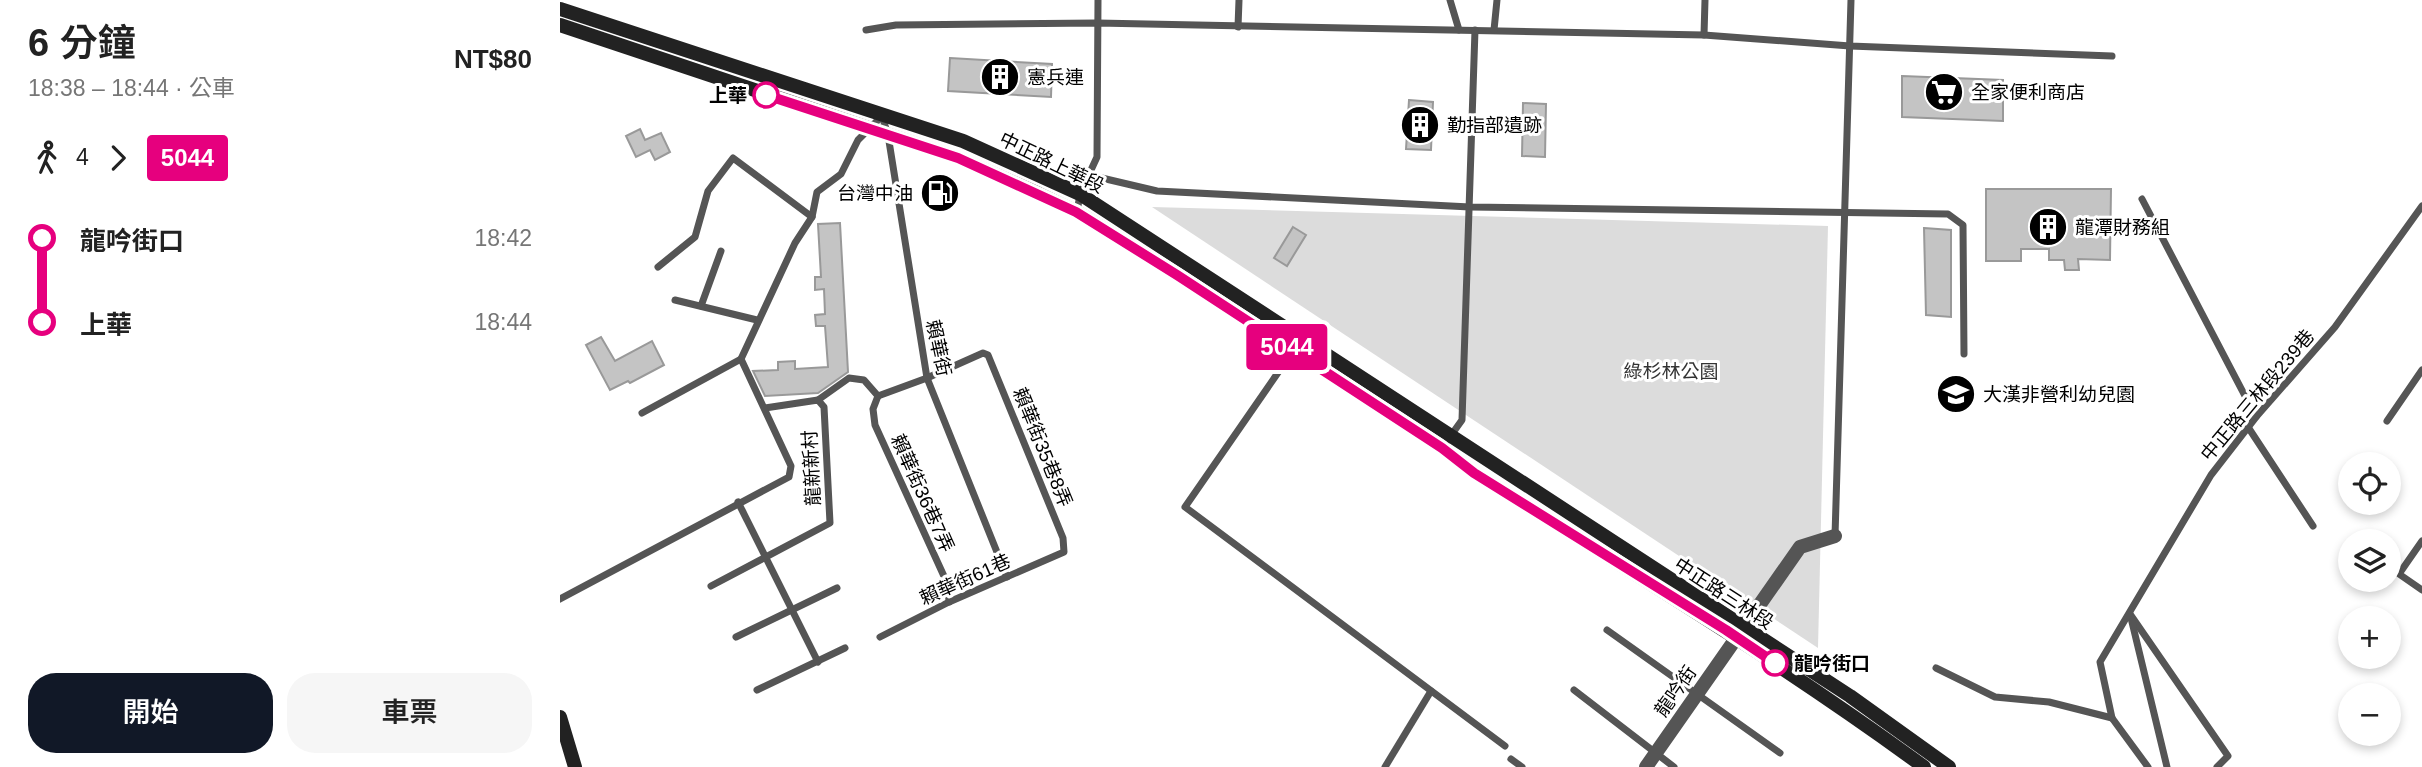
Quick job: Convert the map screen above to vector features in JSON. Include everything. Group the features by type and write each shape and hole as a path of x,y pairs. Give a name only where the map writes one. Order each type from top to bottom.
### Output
{"main road":[{"name":"中正路上華段","path":"560,9 963,141 1080,194 1446,442 1474,473"},
{"name":"中正路上華段","path":"560,25 958,158 1076,212 1293,351 1446,442 1477,453"},
{"name":"中正路三林段","path":"1477,453 1739,632 1924,767"},
{"name":"中正路三林段","path":"1474,473 1850,696 1948,767"},
{"path":"560,717 575,767"}],"street":[{"name":"龍吟街","path":"1646,767 1800,547 1835,536"}],"lane":[{"path":"1076,212 1080,194 1097,157 1098,0"},
{"path":"1238,26 1239,0"},
{"path":"1450,0 1459,30"},
{"path":"1494,30 1497,0"},
{"path":"1703,35 1705,0"},
{"path":"1835,536 1851,0"},
{"path":"866,30 896,25 1097,23 1494,30 1703,35 1850,46 2112,56"},
{"path":"1446,442 1462,420 1475,30"},
{"path":"642,412 741,359 796,243 812,217 817,192 841,174 858,140 882,115"},
{"name":"賴華街","path":"882,115 927,378 1006,577"},
{"path":"658,267 695,237 708,191 733,158 812,217"},
{"path":"1089,175 1157,191 1470,206 1948,214 1963,225 1964,354"},
{"path":"2142,199 2256,417"},
{"name":"中正路三林段239巷","path":"2148,767 2112,718 2100,662 2211,475 2256,417 2335,327 2422,206"},
{"path":"701,306 721,251"},
{"path":"675,300 758,320"},
{"path":"1293,351 1185,507 1505,746"},
{"name":"賴華街35巷8弄","path":"927,378 983,353 988,355 1063,538 1064,552"},
{"path":"741,359 765,408"},
{"path":"2387,421 2422,370"},
{"path":"818,400 849,378 864,380 878,396 927,378"},
{"name":"賴華街36巷7弄","path":"878,396 873,409 876,425 947,585 949,602"},
{"name":"龍新新村","path":"560,598 789,477 790,466 765,408 818,400 824,407 830,523 711,586"},
{"path":"2249,427 2314,526"},
{"path":"738,502 818,662"},
{"path":"2422,541 2399,574 2422,590"},
{"name":"賴華街61巷","path":"880,636 949,602 1064,552"},
{"path":"736,637 837,588"},
{"path":"2130,614 2167,767"},
{"path":"2130,614 2228,756 2217,767"},
{"path":"1606,630 1780,753"},
{"path":"758,690 845,648"},
{"path":"1936,668 1995,697 2049,702 2112,718"},
{"path":"1574,690 1674,767"},
{"path":"1385,767 1431,691"},
{"path":"1511,759 1522,767"}],"green space":[{"name":"綠杉林公園","path":"1152,207 1828,226 1818,648"}],"building":[{"name":"憲兵連","path":"950,58 1052,64 1051,97 948,91"},
{"path":"1902,76 2003,80 2003,121 1902,117"},
{"name":"勤指部遺跡","path":"1409,100 1433,102 1431,150 1406,149"},
{"path":"1523,103 1546,104 1545,157 1522,156"},
{"path":"640,129 645,140 661,133 670,152 655,160 650,150 636,157 626,136"},
{"name":"龍潭財務組","path":"1986,189 2111,189 2110,260 2078,259 2079,270 2065,270 2064,260 2049,260 2049,249 2021,249 2021,261 1986,261"},
{"path":"840,223 848,372 818,393 765,396 753,371 778,370 778,362 795,361 795,369 828,367 825,326 816,326 815,315 825,314 824,289 815,290 815,277 821,277 818,224"},
{"path":"1293,227 1306,235 1287,266 1274,258"},
{"path":"1924,228 1951,230 1951,317 1926,315"},
{"path":"601,337 615,361 652,341 664,365 610,390 586,345"}],"bus line":[{"name":"5044","path":"766,95 958,158 1076,212 1442,448 1474,473 1775,663"}],"place":[{"name":"憲兵連","path":"1000,77"},
{"name":"全家便利商店","path":"1944,92"},
{"name":"上華","path":"766,95"},
{"name":"勤指部遺跡","path":"1420,125"},
{"name":"台灣中油","path":"940,193"},
{"name":"龍潭財務組","path":"2048,227"},
{"name":"大漢非營利幼兒園","path":"1956,394"},
{"name":"龍吟街口","path":"1775,663"}]}
